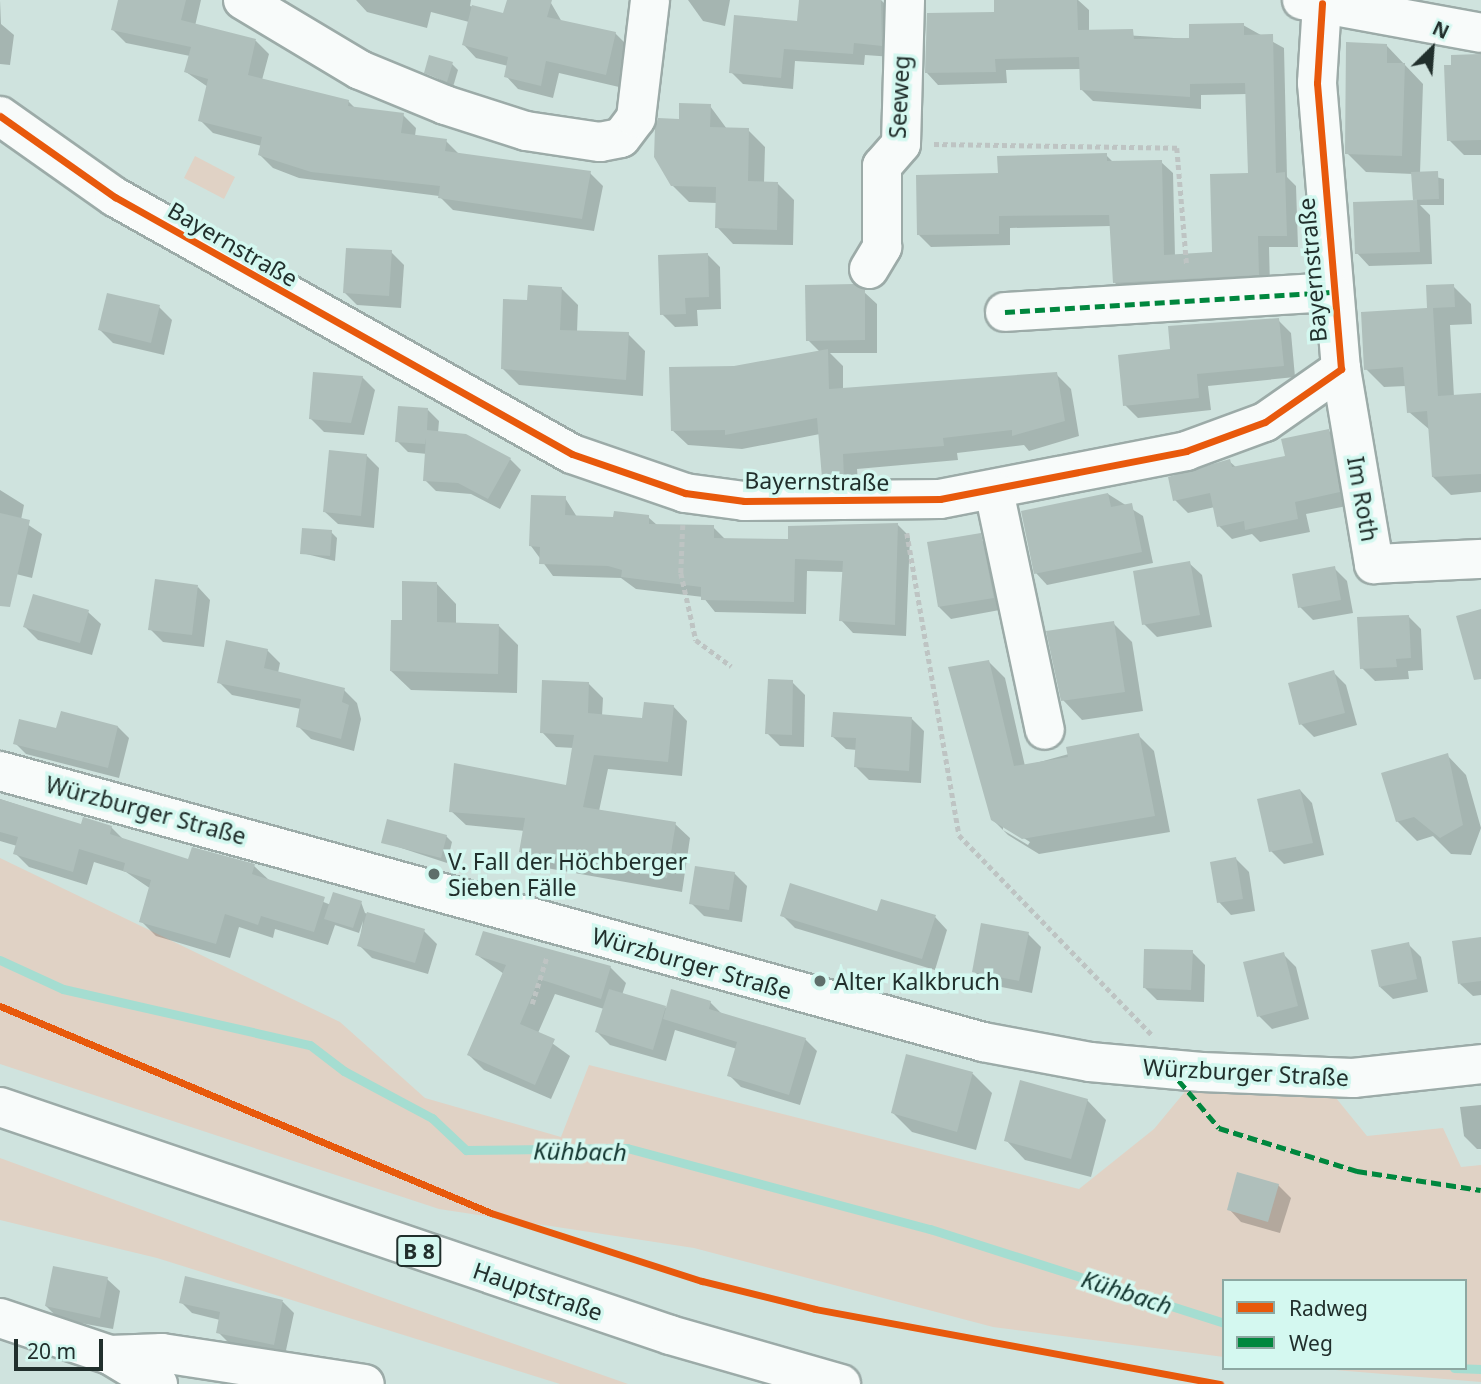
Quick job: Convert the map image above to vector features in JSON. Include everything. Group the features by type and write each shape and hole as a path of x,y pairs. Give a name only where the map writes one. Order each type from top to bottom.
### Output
{"street":[{"path":"243,0 360,70 445,105 526,131 600,142 621,138 636,118 650,0"},
{"name":"Seeweg","path":"869,269 881,247 882,166 901,144 905,0"},
{"path":"1312,2 1481,33"},
{"name":"Bayernstraße","path":"0,116 115,197 394,360 572,454 685,493 800,503 901,501 994,491 1186,451 1265,422 1341,369 1331,292 1312,2"},
{"path":"1005,312 1331,292"},
{"name":"Im Roth","path":"1341,369 1374,564 1481,559"},
{"path":"994,491 1045,730"},
{"name":"Würzburger Straße","path":"0,771 876,1016 1090,1062 1169,1069 1353,1078 1481,1064"},
{"name":"Hauptstraße","path":"0,1107 670,1335 841,1384"},
{"path":"0,1318 110,1355 158,1384"},
{"path":"110,1355 162,1353 365,1384"}],"path":[{"path":"901,144 1177,148 1186,247"},
{"path":"685,493 681,573 696,640 731,666"},
{"path":"901,501 959,835 1162,1045 1169,1069"},
{"path":"532,1004 545,963"}],"shaded area":[{"path":"195,156 235,177 224,199 184,178"},
{"path":"0,858 340,1022 425,1098 561,1137 589,1065 1079,1189 1154,1129 1193,1082 1336,1098 1367,1136 1443,1128 1461,1167 1481,1165 1481,1382 1335,1370 1467,1370 1467,1279 1222,1279 1222,1357 993,1327 694,1248 439,1209 0,1064"},
{"path":"0,1158 628,1384 560,1384 157,1258 0,1220"}],"building":[{"path":"118,0 186,0 181,20 256,39 248,75 349,100 348,106 404,113 401,133 447,139 445,151 591,171 582,219 438,198 440,186 311,172 258,155 262,137 198,121 208,79 184,72 191,47 111,30"},
{"path":"507,0 552,0 547,17 616,32 606,75 546,61 541,86 504,77 508,57 462,45 472,5 503,13"},
{"path":"799,0 881,0 882,46 854,43 853,54 784,49 781,78 729,73 734,15 797,21"},
{"path":"994,0 1077,0 1078,30 1133,29 1134,39 1189,38 1189,24 1244,23 1244,35 1273,34 1276,173 1285,172 1287,236 1258,236 1259,275 1113,283 1109,215 999,216 999,234 917,235 916,175 998,173 997,156 1107,153 1107,161 1162,160 1164,255 1212,252 1210,174 1248,173 1245,83 1190,84 1190,97 1080,90 1079,57 995,59 996,72 925,73 927,13 994,12"},
{"path":"1346,42 1387,44 1387,63 1405,63 1402,156 1345,154"},
{"path":"1481,54 1481,140 1447,141 1444,65 1451,65 1451,55"},
{"path":"429,55 453,62 447,82 424,73"},
{"path":"679,103 711,104 710,127 749,128 748,181 778,182 777,230 715,228 716,187 671,186 654,157 655,127 658,118 679,119"},
{"path":"1438,171 1439,199 1413,200 1411,172"},
{"path":"1417,200 1420,252 1355,254 1353,202"},
{"path":"346,248 392,250 389,296 343,293"},
{"path":"708,253 709,297 685,298 686,314 660,315 658,255"},
{"path":"854,284 865,290 865,340 806,341 805,285"},
{"path":"1454,284 1455,307 1433,308 1438,396 1481,393 1481,474 1432,477 1427,411 1407,413 1403,367 1364,370 1361,312 1427,308 1426,285"},
{"path":"528,285 562,287 560,330 629,332 626,380 501,369 503,299 527,300"},
{"path":"107,293 160,305 151,343 98,330"},
{"path":"1279,318 1284,366 1197,374 1199,398 1123,406 1118,355 1170,349 1168,326"},
{"path":"828,349 829,389 1057,372 1065,421 1012,436 1012,430 943,438 944,446 843,454 844,478 822,478 817,418 725,435 725,430 671,431 669,367 734,366"},
{"path":"313,372 363,376 351,423 309,419"},
{"path":"398,406 428,408 427,430 466,434 511,458 488,499 458,483 423,481 426,438 425,444 395,442"},
{"path":"1329,429 1340,492 1295,502 1298,519 1245,530 1244,521 1217,527 1210,493 1173,501 1168,477 1230,459 1232,467 1285,456 1281,439"},
{"path":"329,450 367,454 361,516 323,512"},
{"path":"1108,493 1111,507 1132,503 1142,552 1034,574 1021,511"},
{"path":"531,495 566,496 565,515 613,517 614,511 649,515 649,524 714,525 714,538 788,539 788,526 898,523 895,625 839,621 843,561 795,559 794,602 701,600 701,587 621,577 622,570 608,566 539,564 540,547 529,546"},
{"path":"0,513 30,520 10,607 0,606"},
{"path":"302,528 332,530 330,556 300,554"},
{"path":"981,533 994,598 938,607 927,542"},
{"path":"1190,561 1200,615 1142,625 1133,571"},
{"path":"1335,566 1341,600 1298,608 1292,574"},
{"path":"155,579 198,585 192,635 148,630"},
{"path":"402,581 437,582 437,622 499,624 498,674 390,671 391,620 402,620"},
{"path":"33,594 89,610 80,643 23,627"},
{"path":"1481,609 1481,679 1474,680 1456,616"},
{"path":"1409,615 1411,658 1396,659 1397,667 1360,669 1357,617"},
{"path":"1114,621 1125,692 1061,701 1046,631"},
{"path":"226,640 268,649 264,668 345,688 342,702 349,705 341,739 296,727 301,699 217,683"},
{"path":"989,660 1014,766 1068,757 1066,747 1139,733 1155,816 1022,839 991,820 948,667"},
{"path":"1334,670 1345,713 1299,725 1288,683"},
{"path":"768,679 793,680 792,735 765,734"},
{"path":"542,680 589,682 588,713 642,718 644,702 674,705 668,762 594,755 583,807 676,822 667,878 519,852 525,818 449,812 454,763 566,785 574,735 540,733"},
{"path":"61,711 118,726 108,768 13,744 19,719 56,728"},
{"path":"833,712 912,717 909,771 854,767 856,738 831,737"},
{"path":"1448,753 1463,825 1440,838 1414,817 1396,822 1381,773"},
{"path":"1300,789 1313,843 1269,852 1257,799"},
{"path":"0,799 81,824 83,817 112,826 110,834 188,859 192,847 255,864 252,874 325,897 314,932 261,916 258,925 225,914 216,944 139,922 151,880 123,871 125,863 79,849 73,872 13,854 18,837 0,832"},
{"path":"387,819 447,835 441,858 381,843"},
{"path":"1236,857 1243,899 1217,903 1210,862"},
{"path":"695,866 735,872 729,910 689,904"},
{"path":"790,883 877,911 881,899 936,915 922,959 780,916"},
{"path":"333,892 362,901 353,928 324,919"},
{"path":"367,912 425,929 415,963 357,946"},
{"path":"981,923 1029,932 1019,981 972,972"},
{"path":"483,931 611,966 601,999 539,979 520,1024 555,1039 535,1085 467,1055 506,965 475,955"},
{"path":"1481,937 1481,981 1458,984 1452,941"},
{"path":"1409,942 1417,979 1379,987 1371,950"},
{"path":"1144,949 1193,950 1191,990 1143,988"},
{"path":"1284,952 1298,1006 1257,1017 1243,962"},
{"path":"609,989 666,1006 653,1050 595,1032"},
{"path":"671,989 711,1001 709,1009 806,1038 789,1095 727,1076 737,1042 663,1019"},
{"path":"906,1054 973,1072 957,1132 891,1113"},
{"path":"1020,1080 1088,1099 1071,1159 1004,1141"},
{"path":"1237,1172 1279,1184 1268,1222 1227,1210"},
{"path":"53,1266 108,1277 100,1318 45,1306"},
{"path":"185,1276 283,1300 274,1345 216,1333 220,1312 179,1303"}],"waterway":[{"name":"Kühbach","path":"0,960 63,989 310,1045 344,1071 432,1118 466,1150 627,1148 930,1229 1222,1322"},
{"name":"Kühbach","path":"1467,1368 1481,1369"}],"marked path":[{"path":"1005,312 1331,292"},
{"path":"1169,1069 1219,1128 1357,1171 1481,1190"}],"cycle path":[{"path":"0,116 115,197 572,454 685,493 744,501 940,499 1186,451 1265,422 1341,369 1317,83 1322,3"},
{"path":"0,1006 491,1213 702,1281 815,1309 1220,1384"}],"place":[{"name":"V. Fall der Höchberger Sieben Fälle","path":"434,874"},
{"name":"Alter Kalkbruch","path":"820,981"}]}
